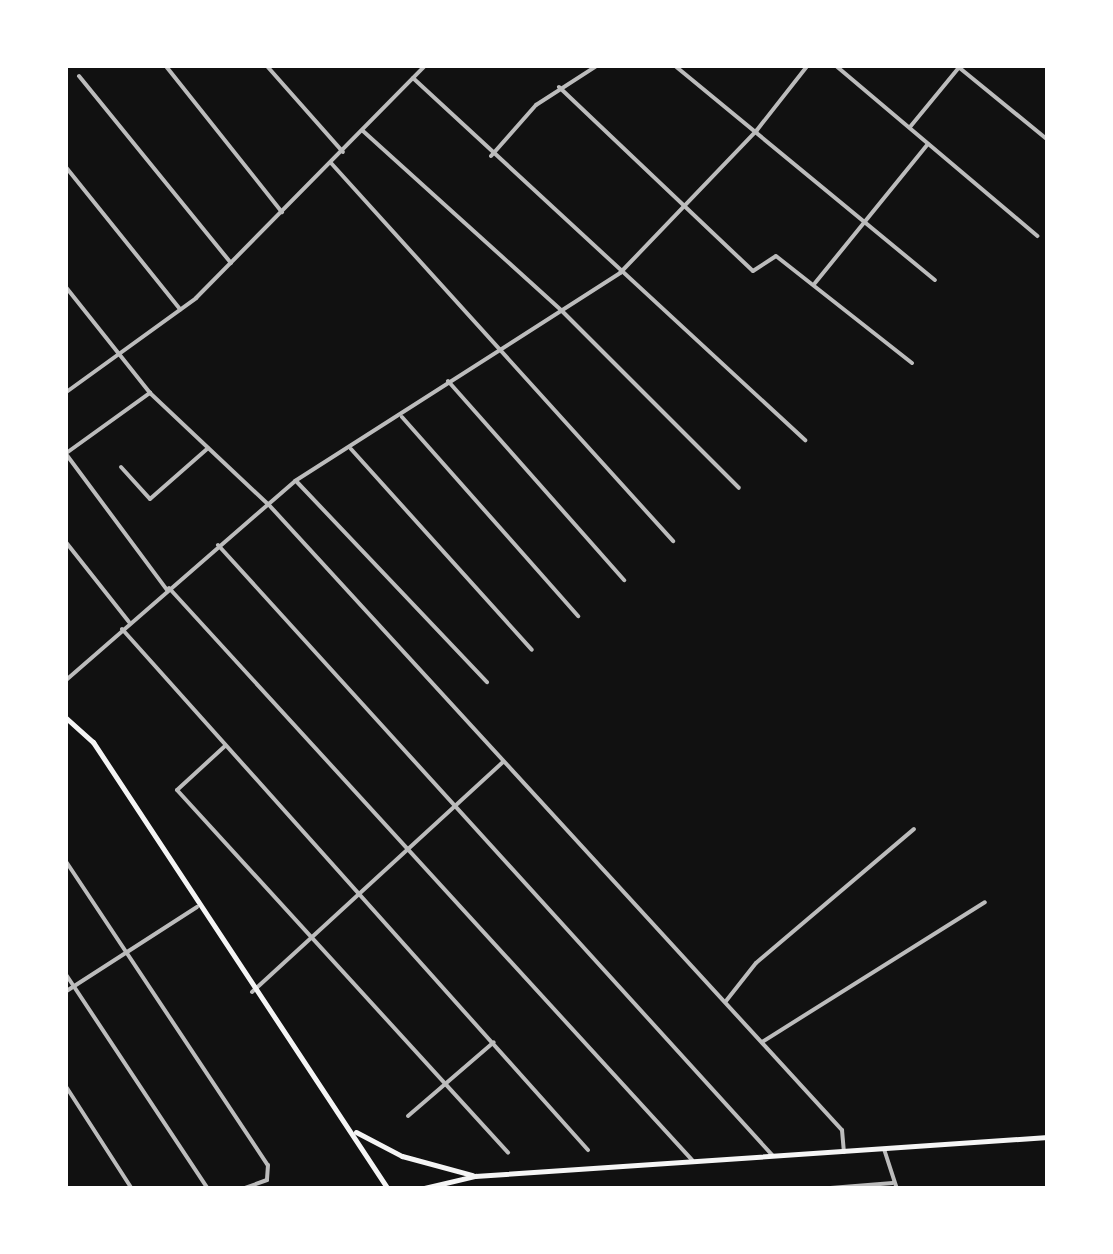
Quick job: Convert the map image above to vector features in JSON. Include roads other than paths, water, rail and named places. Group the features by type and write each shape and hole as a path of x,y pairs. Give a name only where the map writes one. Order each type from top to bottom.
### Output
{"main road":[{"path":"65,716 93,742 252,992 354,1131 388,1189"},
{"path":"354,1131 402,1156 474,1176"},
{"path":"420,1189 474,1176 1048,1138"}],"street":[{"path":"164,65 282,212"},
{"path":"266,65 343,152"},
{"path":"65,393 180,309 231,263 426,65"},
{"path":"490,156 559,88 598,65"},
{"path":"674,65 936,280"},
{"path":"65,681 295,481 401,416 447,380 502,350 620,273 757,130 808,65"},
{"path":"834,65 1037,236"},
{"path":"909,128 959,66 1048,140"},
{"path":"79,76 231,263"},
{"path":"412,78 490,156 804,440"},
{"path":"559,88 752,271 776,256 912,363"},
{"path":"363,131 562,311 739,488"},
{"path":"815,283 928,144"},
{"path":"331,164 673,542"},
{"path":"65,166 180,309"},
{"path":"65,286 150,393 270,505 842,1130 844,1152"},
{"path":"447,380 624,580"},
{"path":"150,393 65,454 168,589 695,1162"},
{"path":"401,416 578,616"},
{"path":"122,467 150,499 208,448"},
{"path":"350,448 532,650"},
{"path":"295,481 486,682"},
{"path":"65,542 129,622"},
{"path":"218,546 773,1157"},
{"path":"122,629 588,1150"},
{"path":"225,746 177,790 508,1152"},
{"path":"252,992 504,762"},
{"path":"725,1002 756,962 914,829"},
{"path":"65,860 124,956 268,1165 267,1180 242,1189"},
{"path":"762,1042 984,902"},
{"path":"65,992 197,907"},
{"path":"65,973 208,1189"},
{"path":"408,1116 494,1042"},
{"path":"65,1085 132,1189"},
{"path":"884,1149 897,1189"},
{"path":"818,1189 892,1183"}]}
